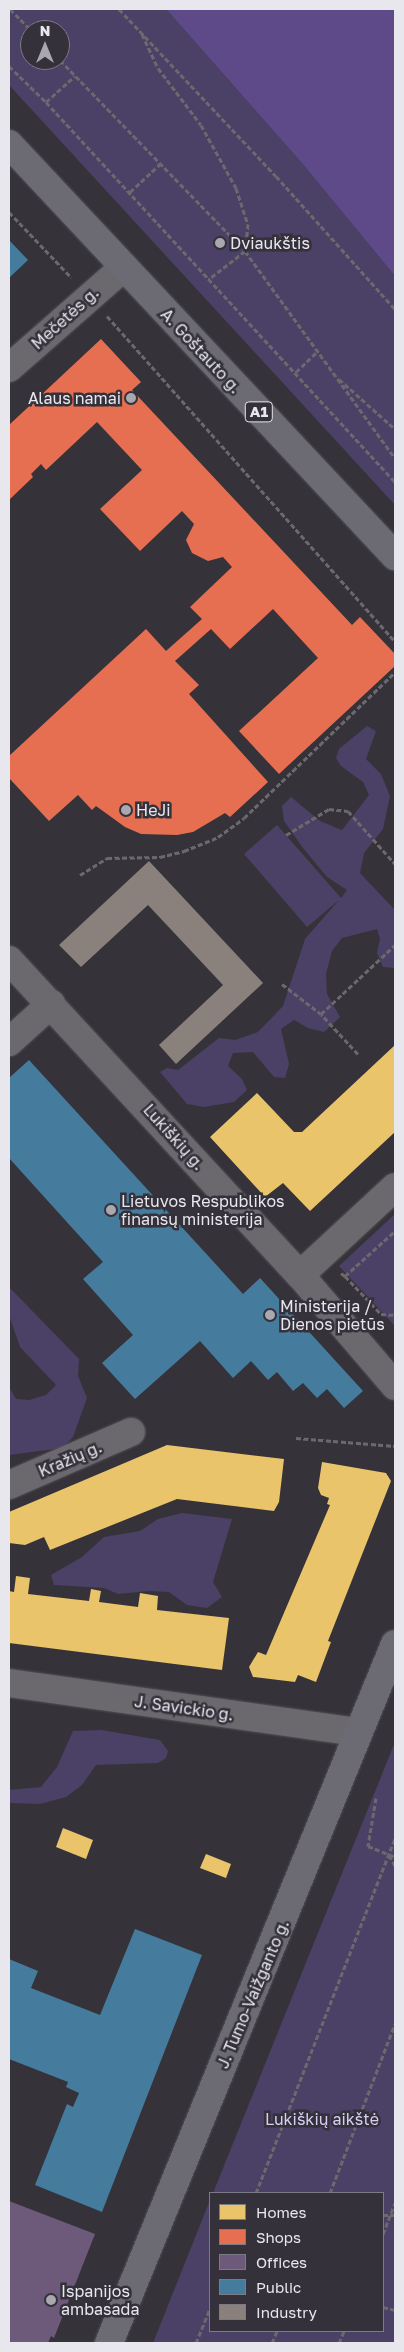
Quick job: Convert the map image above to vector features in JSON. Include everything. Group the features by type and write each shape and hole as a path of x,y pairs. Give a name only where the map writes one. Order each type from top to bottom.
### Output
{"main road":[{"name":"A. Goštauto g.","path":"9,144 57,192 123,268 395,556"},
{"name":"J. Tumo-Vaižganto g.","path":"108,2343 395,1644"}],"street":[{"name":"Mečetės g.","path":"9,368 123,268"},
{"name":"Lukiškių g.","path":"9,960 300,1275 395,1386"},
{"path":"9,1042 51,1004"},
{"path":"300,1275 395,1187"},
{"name":"Kražių g.","path":"9,1485 131,1432"},
{"name":"J. Savickio g.","path":"9,1683 359,1732"}],"path":[{"path":"10,9 21,20"},
{"path":"119,9 395,309"},
{"path":"140,30 158,68 201,125 236,188 248,224 245,252 209,279"},
{"path":"9,66 46,102 130,192 395,482"},
{"path":"69,70 245,252 395,458"},
{"path":"46,102 75,76"},
{"path":"130,192 160,164"},
{"path":"9,212 89,296 395,642"},
{"path":"296,372 317,352"},
{"path":"333,374 395,429"},
{"path":"80,875 107,858 160,857 218,837 244,818 395,672"},
{"path":"286,835 328,809 348,811 395,864"},
{"path":"322,1014 395,945"},
{"path":"282,984 322,1014 358,1054"},
{"path":"389,1237 395,1238"},
{"path":"344,1276 381,1314 395,1315"},
{"path":"296,1438 395,1446"},
{"path":"376,1798 368,1846 395,1856"},
{"path":"256,2192 395,1838"},
{"path":"389,1854 395,1866"},
{"path":"330,2192 395,2024"},
{"path":"384,2231 395,2203"},
{"path":"384,2215 395,2215"},
{"path":"196,2343 209,2310"}],"green space":[{"path":"9,9 166,9 301,162 395,276 395,505 9,85"},
{"path":"367,726 376,731 366,759 381,774 390,796 383,829 364,853 360,873 395,910 395,968 383,967 377,953 380,939 377,929 342,938 332,951 326,974 327,994 340,1017 324,1032 308,1028 294,1020 281,1029 289,1064 285,1078 274,1077 253,1052 233,1053 228,1066 242,1079 247,1090 234,1102 204,1107 187,1104 160,1072 167,1068 178,1070 219,1038 235,1040 258,1032 283,1006 305,939 339,900 307,927 244,854 277,825 341,898 347,890 327,877 303,848 284,821 282,806 291,797 320,821 342,830 369,795 363,782 341,766 336,758 339,749"},
{"path":"395,1214 395,1326 339,1266"},
{"path":"9,1287 79,1359 78,1376 87,1398 73,1437 63,1448 9,1455 9,1387 16,1399 29,1400 46,1395 56,1385 20,1347 9,1315"},
{"path":"182,1513 232,1519 213,1582 222,1597 207,1608 187,1605 169,1592 149,1591 118,1594 104,1588 54,1585 51,1575 82,1557 104,1537 140,1531 158,1519"},
{"path":"101,1730 160,1740 168,1751 166,1758 158,1763 96,1765 82,1785 66,1797 40,1804 9,1803 9,1790 41,1787 57,1767 73,1731"},
{"name":"Lukiškių aikštė","path":"395,1742 395,2343 153,2343 209,2203 209,2332 384,2332 384,2192 213,2192"}],"shaded area":[{"path":"166,9 395,9 395,276 301,162"}],"building: Homes":[{"path":"395,1045 395,1132 310,1211 283,1183 265,1197 210,1137 257,1093 294,1132 302,1132"},
{"path":"167,1445 284,1459 279,1502 274,1511 177,1499 50,1550 44,1537 25,1545 9,1543 9,1512"},
{"path":"322,1462 386,1473 391,1481 328,1641 331,1642 316,1682 298,1675 295,1682 253,1677 249,1667 258,1652 266,1655 330,1505 327,1504 329,1498 321,1495 318,1488"},
{"path":"16,1576 30,1578 28,1594 89,1601 91,1589 101,1591 99,1602 138,1607 140,1593 158,1596 157,1610 229,1618 222,1670 9,1643 9,1591 14,1592"},
{"path":"63,1828 93,1840 86,1859 56,1847"},
{"path":"206,1854 231,1864 226,1878 200,1868"}],"building: Shops":[{"path":"101,339 141,382 132,390 352,625 360,617 395,654 395,666 279,774 239,731 318,658 273,609 230,649 211,629 175,661 199,685 189,694 268,782 230,817 225,813 193,832 177,835 141,834 125,827 96,806 92,810 78,795 49,821 9,778 9,756 146,629 166,651 202,619 190,607 232,567 223,557 208,561 192,553 186,540 194,524 182,511 140,551 100,509 142,470 97,422 46,470 41,464 31,474 33,477 9,500 9,425"}],"building: Offices":[{"path":"9,2201 95,2234 54,2338 51,2336 48,2343 9,2343"}],"building: Public":[{"path":"9,240 28,260 9,278"},
{"name":"Lietuvos Respublikos finansų ministerija","path":"29,1060 243,1294 260,1278 363,1391 344,1408 327,1389 317,1398 303,1383 293,1391 277,1372 268,1380 251,1361 233,1378 200,1341 135,1399 102,1363 133,1335 83,1279 103,1262 9,1158 9,1078"},
{"path":"135,1929 202,1955 102,2212 35,2185 67,2104 73,2107 79,2093 66,2087 68,2082 9,2059 9,1959 38,1971 31,1988 100,2015"}],"building: Industry":[{"path":"149,861 263,983 176,1064 159,1045 223,985 148,905 81,967 59,945"}],"place":[{"name":"Dviaukštis","path":"220,243"},
{"name":"Alaus namai","path":"131,398"},
{"name":"HeJi","path":"126,810"},
{"name":"Lietuvos Respublikos finansų ministerija","path":"111,1210"},
{"name":"Ministerija / Dienos pietūs","path":"270,1315"},
{"name":"Ispanijos ambasada","path":"51,2300"}]}
